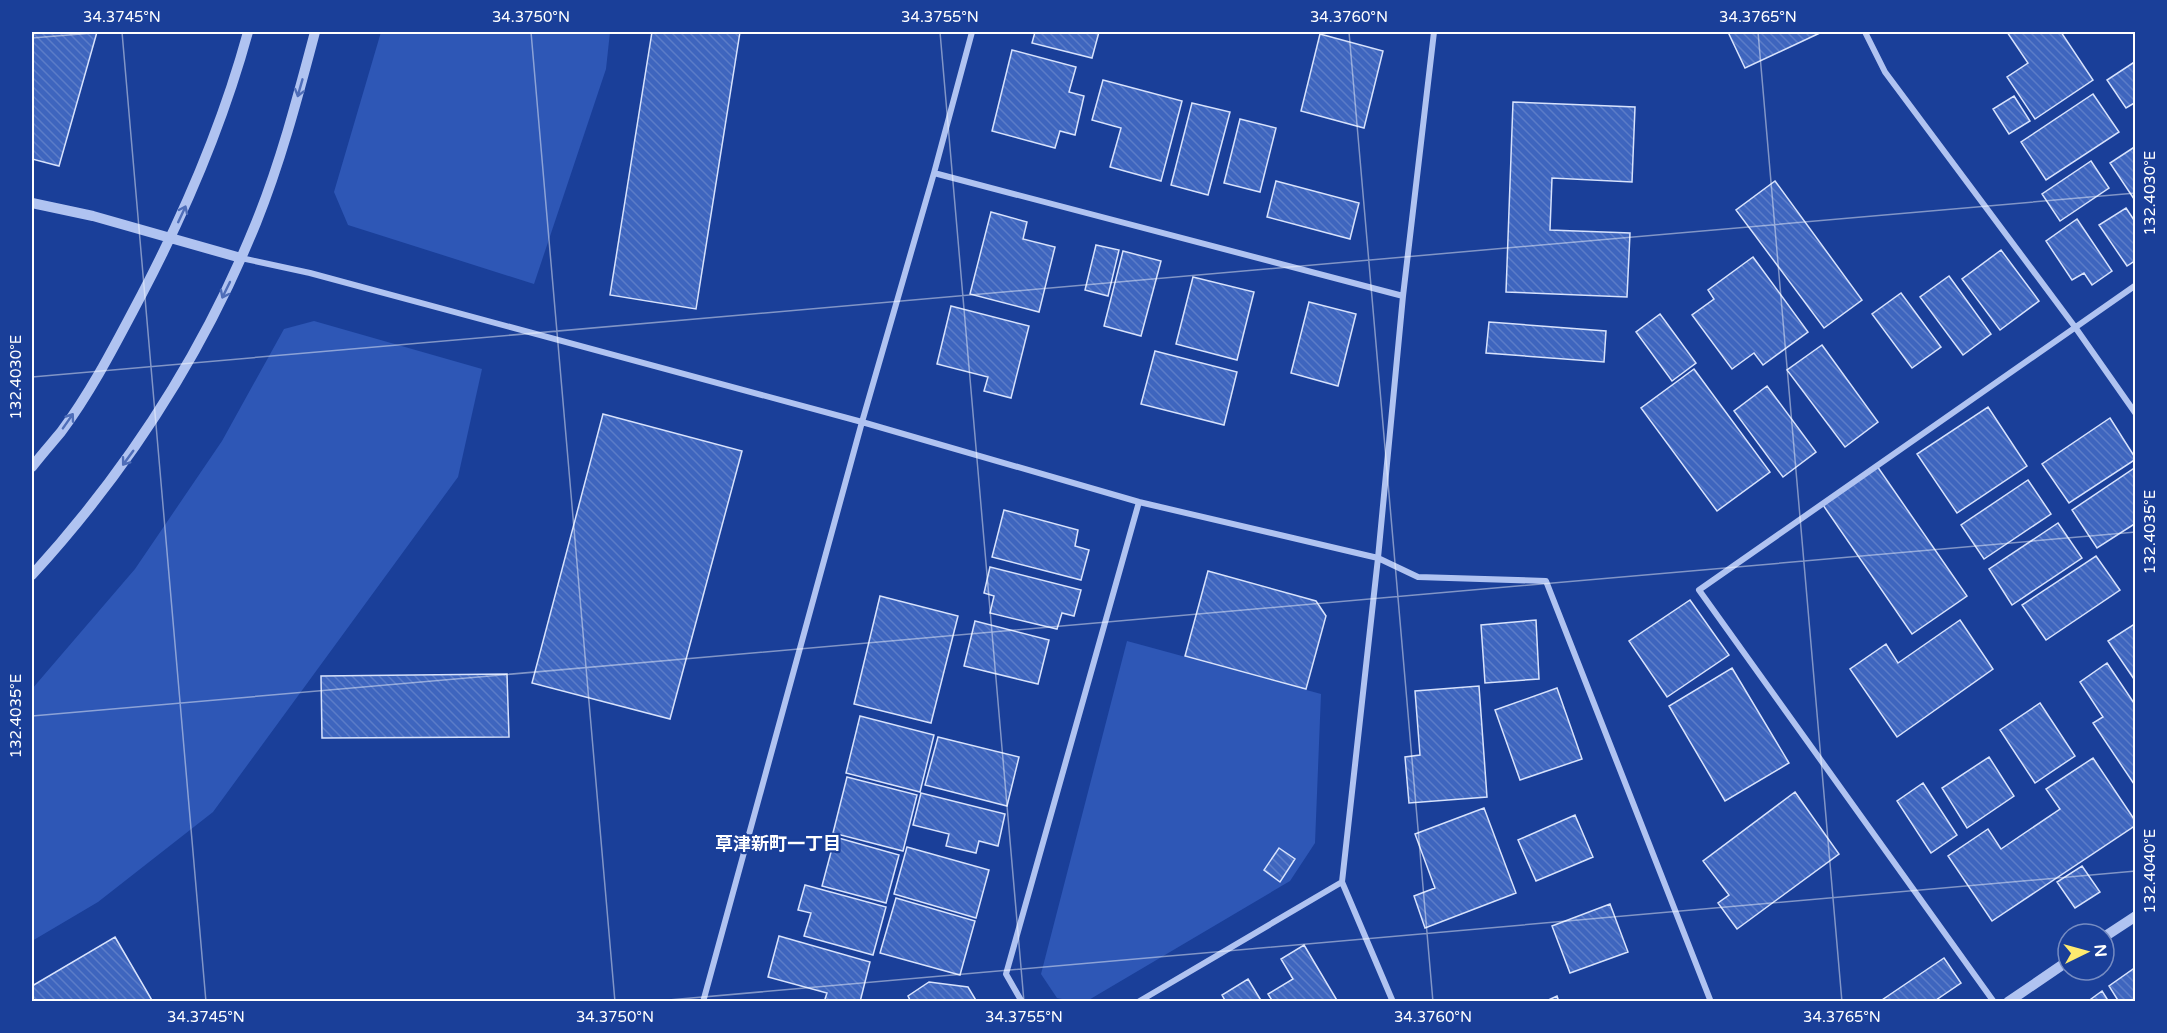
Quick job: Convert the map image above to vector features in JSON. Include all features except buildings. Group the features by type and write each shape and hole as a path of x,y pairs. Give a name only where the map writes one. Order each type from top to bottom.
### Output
{"street":[{"path":"32,467 60,432 96,378 170,239 204,163 238,69 248,32"},
{"path":"32,575 100,496 163,408 209,325 257,222 283,146 315,32"},
{"path":"703,1002 972,32"},
{"path":"1393,1002 1342,882 1378,558 1403,296 1434,32"},
{"path":"1865,32 1885,72 2075,327 2136,414"},
{"path":"934,173 1403,296"},
{"path":"32,203 93,216 241,258 310,273 862,422 1139,502 1378,558 1418,577 1546,581 1711,1002"},
{"path":"1994,1002 1699,590 2136,285"},
{"path":"1022,1002 1006,974 1139,502"},
{"path":"1138,1002 1342,882"},
{"path":"2116,929 2136,916"},
{"path":"2008,1002 2056,969"}],"shaded area":[{"path":"381,32 610,32 606,69 534,284 348,225 334,192"},
{"path":"314,321 482,369 458,477 213,812 98,902 32,941 32,689 135,569 222,441 284,329"},
{"path":"1127,641 1321,694 1315,843 1290,881 1087,1001 1072,1001 1057,998 1041,974"}],"district":[{"name":"草津新町一丁目","path":"778,844"}]}
